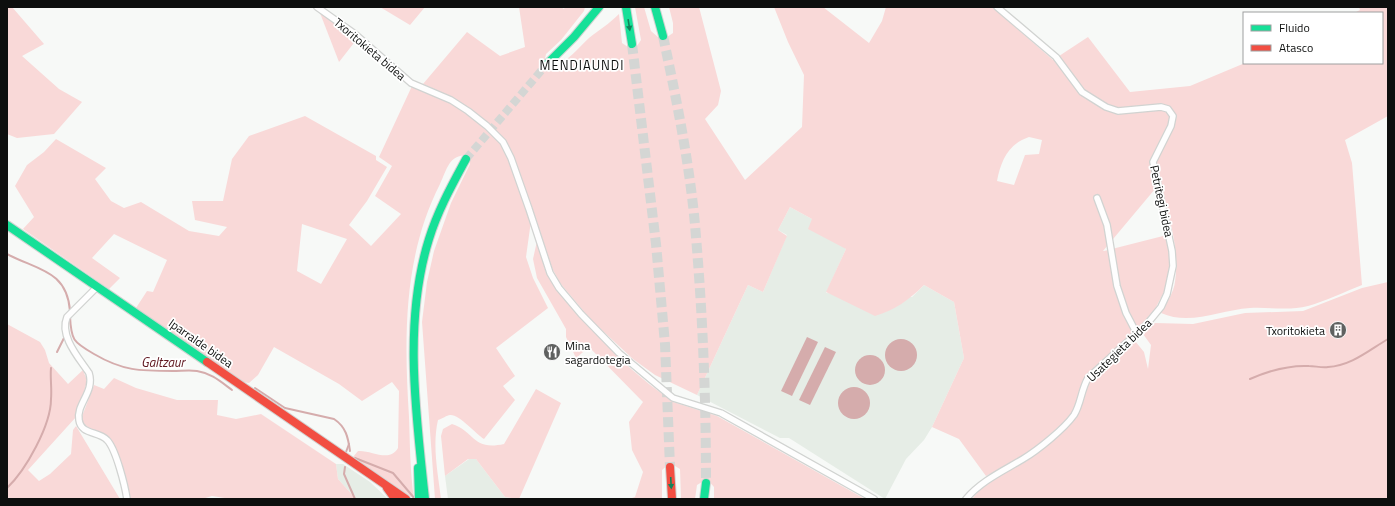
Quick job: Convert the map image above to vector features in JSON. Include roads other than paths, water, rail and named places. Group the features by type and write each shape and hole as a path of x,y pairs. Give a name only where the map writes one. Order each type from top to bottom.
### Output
{"main road":[{"path":"626,7 632,44"},
{"path":"655,7 664,36"},
{"path":"546,65 574,37 596,10"},
{"path":"425,499 415,387 413,341 414,314 423,265 443,203 450,184 466,158"},
{"name":"Iparralde bidea","path":"7,225 381,482"},
{"path":"415,387 420,407 430,499"},
{"path":"419,499 417,480 420,454"},
{"path":"670,467 672,499"},
{"path":"381,482 406,499"},
{"path":"381,482 395,499"},
{"path":"704,499 706,483"},
{"path":"392,489 399,499"}],"street":[{"name":"Txoritokieta bidea","path":"318,7 355,34 411,83 451,100 487,126 503,142 511,158 550,273 559,288 581,314 619,353 673,398 721,413 874,499"},
{"name":"Petritegi bidea","path":"997,7 1056,57 1082,92 1100,103 1118,111 1161,107 1168,109 1173,116 1171,126 1153,162 1172,251 1173,266 1167,294"},
{"path":"1097,198 1107,225 1117,286 1126,313 1137,334"},
{"path":"97,287 68,316 65,322 65,333 89,373 91,380 78,419 81,427 88,432 100,434 108,441 125,487 127,499"},
{"name":"Usategieta bidea","path":"966,499 980,485 1025,458 1065,424 1079,405 1084,385 1088,378 1153,318 1167,294"},
{"path":"971,493 974,499"}],"waterway":[{"name":"Galtzaur","path":"7,254 39,268 57,279 68,297 70,311"},
{"name":"Galtzaur","path":"70,316 71,330 74,340 104,360 132,369 202,372 216,378 232,390"},
{"path":"57,352 64,338"},
{"path":"1250,379 1264,373 1286,368 1301,366 1326,367 1344,364 1360,357 1388,339"},
{"path":"7,488 29,459 47,421 51,399 51,368"},
{"name":"Galtzaur","path":"255,388 285,408 334,419 344,429 350,451"},
{"path":"346,452 349,444"},
{"path":"355,458 393,473 415,499"},
{"path":"345,467 344,474 355,499"}],"tunnel":[{"path":"663,36 683,136 694,212 705,391 706,483"},
{"path":"632,44 656,244 665,344 670,467"},
{"path":"466,159 546,65"}],"place":[{"name":"Txoritokieta","path":"1338,330"},
{"name":"Mina sagardotegia","path":"552,352"}],"district":[{"name":"MENDIAUNDI","path":"582,65"}]}
